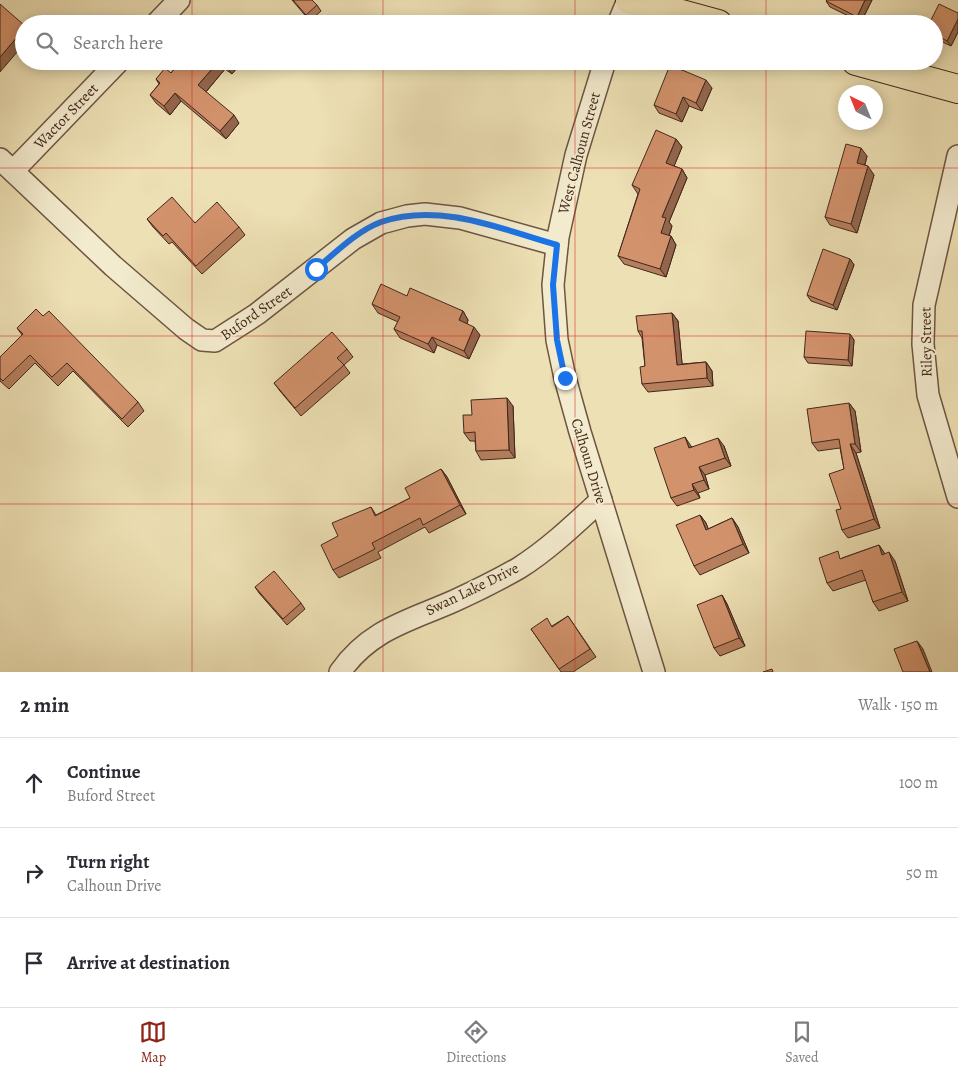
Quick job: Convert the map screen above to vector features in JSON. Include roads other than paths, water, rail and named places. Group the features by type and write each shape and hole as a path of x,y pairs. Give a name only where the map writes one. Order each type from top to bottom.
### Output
{"highway":[{"path":"629,0 685,15"},
{"path":"889,70 958,89"}],"street":[{"path":"165,15 179,0"},
{"path":"622,15 629,0"},
{"name":"Wactor Street","path":"6,165 109,70"},
{"name":"West Calhoun Street","path":"557,245 576,155 602,70"},
{"name":"Riley Street","path":"958,156 924,306 923,344 928,395 958,497"},
{"name":"Buford Street","path":"6,165 113,266 186,329 202,340 216,342 257,314 353,239 381,222 425,214 451,216 557,245"},
{"name":"Calhoun Drive","path":"557,245 553,285 557,340 565,378 654,672"},
{"name":"Swan Lake Drive","path":"340,672 357,651 378,634 455,600 518,568 548,548 601,500"}]}
